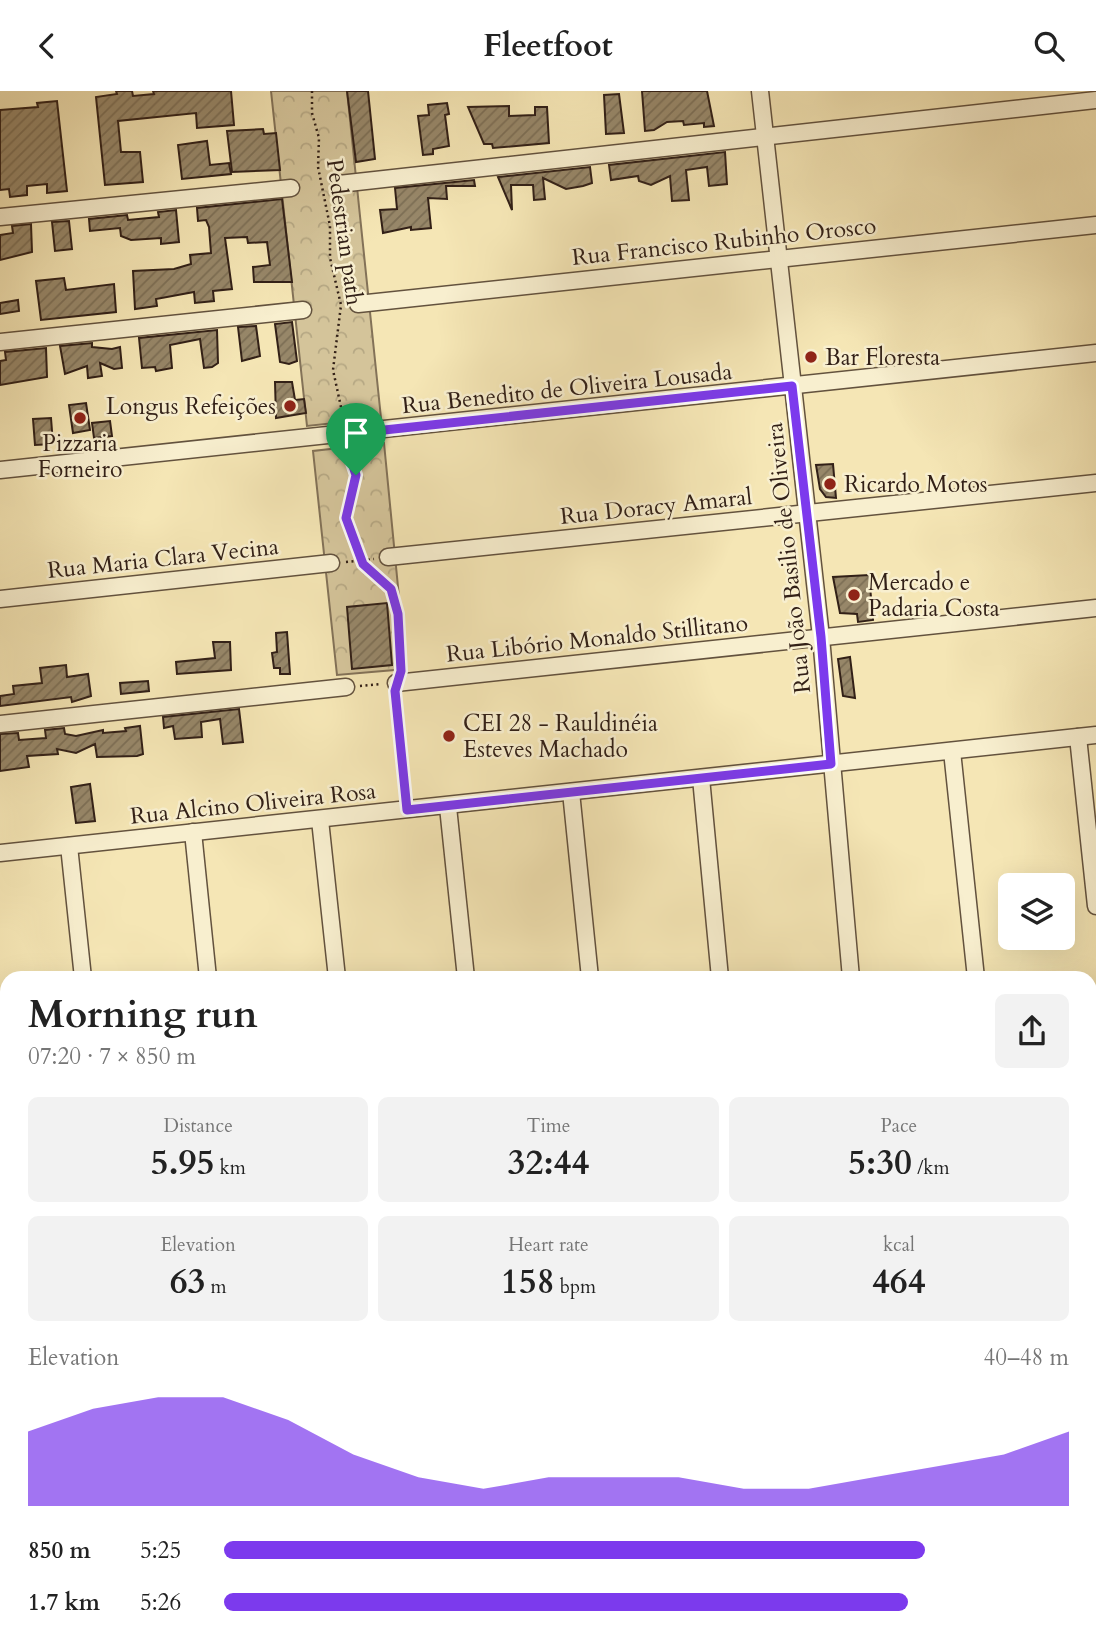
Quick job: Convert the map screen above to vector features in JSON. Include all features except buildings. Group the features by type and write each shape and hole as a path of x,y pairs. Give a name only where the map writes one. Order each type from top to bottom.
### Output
{"street":[{"name":"Rua João Basilio de Oliveira","path":"760,91 821,637 850,971"},
{"path":"339,184 1096,100"},
{"path":"0,217 291,188"},
{"name":"Rua Francisco Rubinho Orosco","path":"358,304 1096,225"},
{"path":"0,342 303,310"},
{"name":"Rua Benedito de Oliveira Lousada","path":"0,470 1096,353"},
{"name":"Rua Doracy Amaral","path":"388,557 1096,483"},
{"name":"Rua Maria Clara Vecina","path":"0,599 331,563"},
{"name":"Rua Libório Monaldo Stillitano","path":"395,687 1096,608"},
{"path":"0,724 346,687"},
{"name":"Rua Alcino Oliveira Rosa","path":"0,853 448,807 1096,735"},
{"path":"1078,737 1096,907"},
{"path":"952,751 975,971"},
{"path":"701,778 719,971"},
{"path":"571,792 589,971"},
{"path":"448,807 465,971"},
{"path":"320,820 336,971"},
{"path":"193,832 207,971"},
{"path":"69,846 82,971"}],"path":[{"name":"Pedestrian path","path":"312,91 312,113 319,138 318,167 330,226 330,258 341,305 333,370 347,434 347,448 356,475 346,518 362,560 391,589 395,600 401,656 401,671 395,687 407,810"},
{"path":"331,563 388,557"},
{"path":"346,687 395,687"}],"green space":[{"path":"271,91 347,91 381,418 307,426"},
{"path":"384,443 406,669 337,675 313,451"}],"place":[{"name":"Bar Floresta","path":"811,357"},
{"name":"Longus Refeições","path":"290,406"},
{"name":"Pizzaria Forneiro","path":"80,418"},
{"name":"Ricardo Motos","path":"830,484"},
{"name":"Mercado e Padaria Costa","path":"854,595"},
{"name":"CEI 28 - Rauldinéia Esteves Machado","path":"449,736"}],"route":[{"path":"792,386 821,637 831,764 407,810 395,691 401,671 400,630 391,589 363,564 346,518 356,475 347,448 347,434 792,386"}]}
